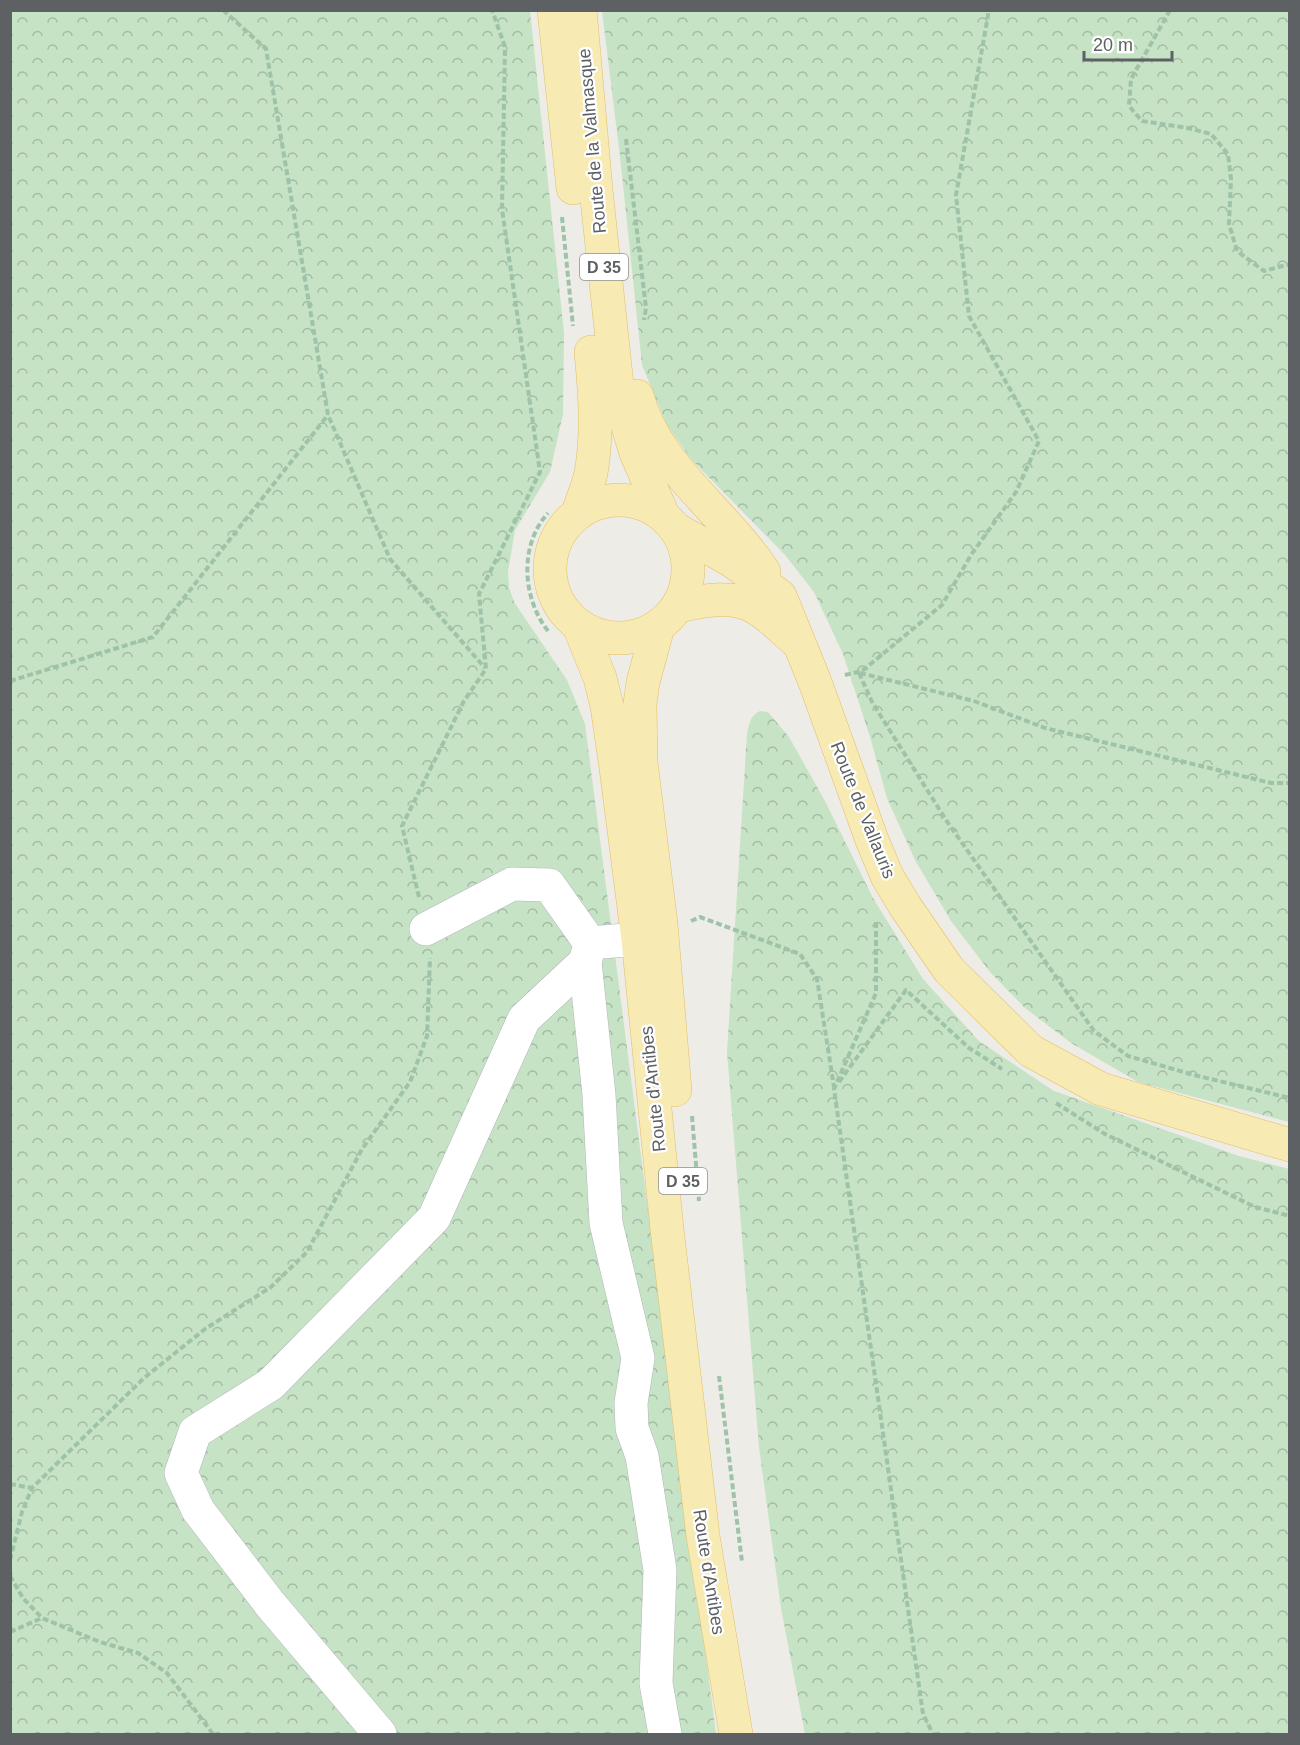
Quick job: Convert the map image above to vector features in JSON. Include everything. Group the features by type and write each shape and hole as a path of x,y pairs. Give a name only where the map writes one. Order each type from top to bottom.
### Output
{"main road":[{"name":"Route de la Valmasque","path":"554,10 595,394 594,450 590,476 578,513"},
{"name":"Route de la Valmasque","path":"580,10 596,190 618,394 636,453 669,522"},
{"name":"Route de Vallauris","path":"596,190 619,278 633,379 646,421 673,464 761,567 780,596 815,682 887,876 949,970 1031,1051 1101,1089 1290,1145"},
{"path":"669,522 685,548 688,568 686,588 668,616 639,636 618,639 598,636 579,626 565,613 555,597 550,579 550,561 555,542 564,526 578,513 594,504 611,500 629,500 647,505 780,596"},
{"name":"Route de Vallauris","path":"668,616 704,600 742,602 756,608 800,644"},
{"name":"Route d'Antibes","path":"668,616 641,693 639,735 641,762 662,924 686,1223 714,1476 754,1734"},
{"name":"Route d'Antibes","path":"579,626 600,678 607,706 638,939 667,1229 701,1524 736,1734"}],"lane":[{"path":"426,929 512,884 549,885 588,953 606,1222 638,1358 632,1403 632,1428 642,1456 660,1570 656,1683 665,1734"},
{"path":"380,1734 270,1604 198,1510 181,1473 195,1432 271,1384 434,1218 524,1019 588,953 638,939"}],"path":[{"path":"223,10 266,49 328,416 390,559 486,669"},
{"path":"10,1560 22,1512 32,1488 144,1378 205,1329 271,1287 306,1252 362,1149 411,1082 428,1036 430,958 426,929 402,826 464,701 486,669 479,594 540,472 502,209 505,47 492,10"},
{"path":"859,673 942,605 971,555 1016,492 1039,441 969,316 956,195 989,10"},
{"path":"1170,10 1131,79 1129,106 1142,121 1211,134 1228,153 1231,179 1230,224 1238,251 1264,271 1290,264"},
{"path":"10,681 153,637 328,416"},
{"path":"859,673 872,702 946,820 1094,1031 1128,1056 1194,1075 1290,1098"},
{"path":"815,682 859,673 974,701 1046,728 1271,783 1290,783"},
{"path":"690,921 700,917 800,954 818,979 922,1714 933,1734"},
{"path":"834,1089 876,993 876,919"},
{"path":"834,1089 906,990 969,1048 1008,1073"},
{"path":"1047,1098 1105,1134 1255,1207 1290,1216"},
{"path":"692,1115 699,1210"},
{"path":"718,1374 744,1572"},
{"path":"10,1484 32,1488"},
{"path":"10,1576 23,1598 42,1618 100,1642 138,1653 167,1673 213,1734"},
{"path":"10,1632 42,1618"}],"green space":[{"path":"11,11 530,11 564,333 563,414 550,472 515,530 508,572 509,587 514,602 567,680 585,724 716,1734 11,1734"},
{"path":"602,11 1289,11 1289,1122 1138,1082 1071,1043 1025,1008 990,972 951,921 915,860 887,798 843,654 814,592 785,555 691,459 667,425 642,365"},
{"path":"760,711 768,712 789,737 825,801 873,898 923,979 979,1041 1054,1091 1239,1156 1289,1169 1289,1734 805,1734 781,1608 759,1447 727,1052 747,734 752,718"}]}
